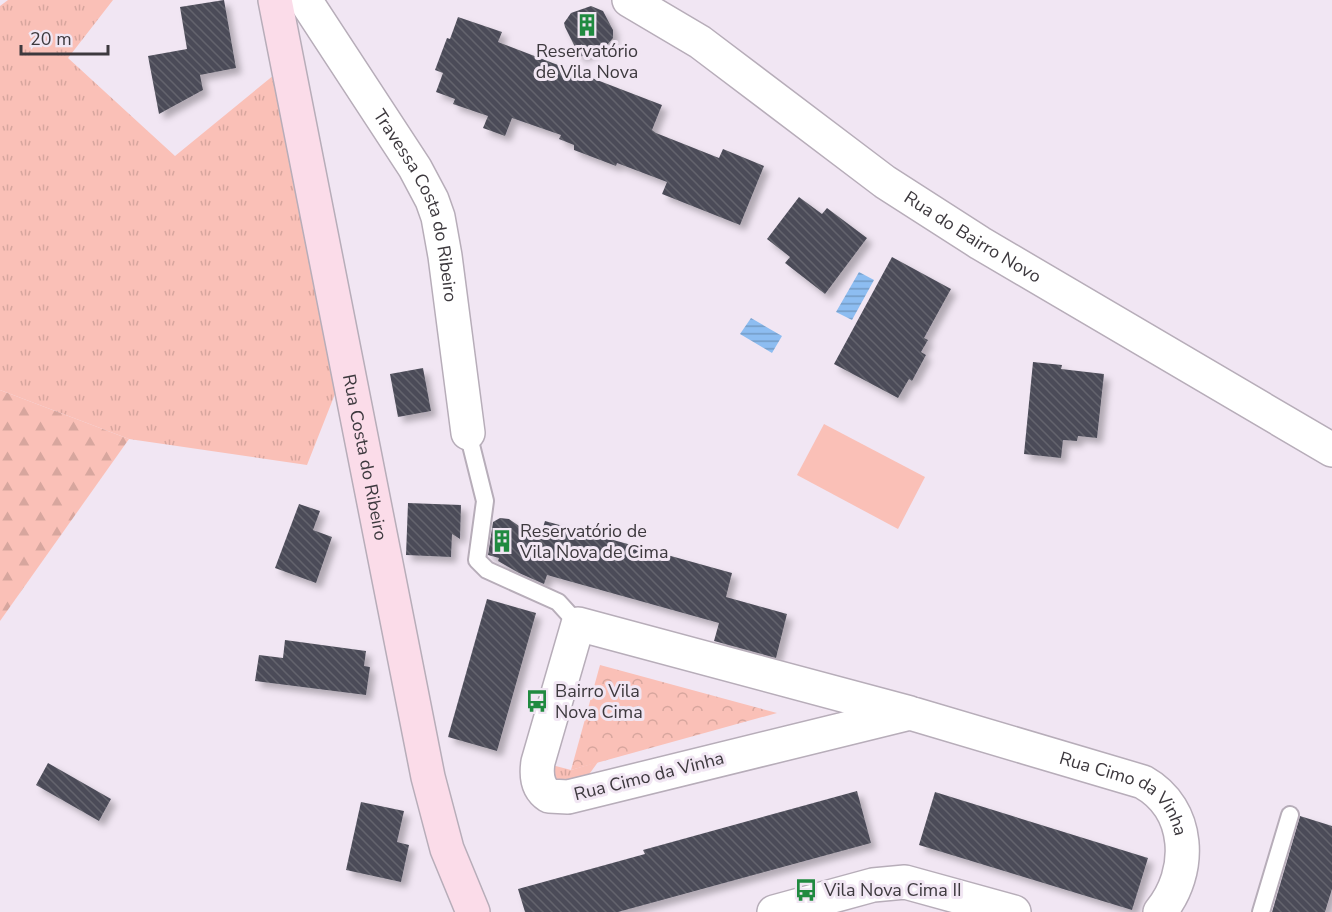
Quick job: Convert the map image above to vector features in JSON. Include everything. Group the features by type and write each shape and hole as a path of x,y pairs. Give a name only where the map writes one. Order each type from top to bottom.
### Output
{"main road":[{"name":"Rua Costa do Ribeiro","path":"275,0 428,777 447,849 473,912"}],"street":[{"name":"Travessa Costa do Ribeiro","path":"305,0 416,168 432,200 438,217 445,256 468,433"},
{"name":"Rua do Bairro Novo","path":"629,0 700,42 885,182 961,231 1332,450"},
{"name":"Rua Cimo da Vinha","path":"910,713 579,794 549,796 541,788 537,778 537,767 578,624 910,713 1131,778 1154,788 1175,814 1182,848 1182,861 1176,883 1169,900 1160,912"},
{"path":"774,912 873,885 905,882 1014,912"}],"lane":[{"path":"468,433 485,501 476,555 479,564 487,570 558,602 578,624"},
{"path":"1261,912 1290,815"}],"green space":[{"path":"8,0 113,0 68,58 175,156 274,75 335,394 307,465 129,439 0,390 0,6"},
{"path":"0,390 129,439 0,621"},
{"path":"824,424 925,477 898,529 797,475"},
{"path":"600,665 777,713 571,770"},
{"path":"598,762 577,791 566,793 547,772 548,764 571,770"}],"water":[{"path":"859,272 874,280 852,320 836,312"},
{"path":"751,318 782,336 772,353 740,334"}],"building":[{"path":"224,0 236,68 200,75 203,90 159,114 148,56 187,49 180,7"},
{"name":"Reservatório de Vila Nova","path":"591,6 603,11 613,30 613,38 608,44 580,57 564,23 571,13"},
{"path":"458,17 502,32 498,42 662,105 652,130 656,133 719,158 723,149 764,166 740,225 662,194 667,182 574,150 574,145 559,139 561,135 512,118 505,136 483,128 488,116 453,104 455,99 436,92 443,73 435,70"},
{"path":"799,197 822,214 827,208 867,238 825,294 785,263 790,257 767,239"},
{"path":"892,257 951,289 924,338 928,340 921,352 926,355 912,381 909,379 898,398 834,364"},
{"path":"1033,362 1062,365 1061,369 1104,374 1097,438 1078,436 1077,441 1063,440 1061,458 1024,454"},
{"path":"423,368 431,411 398,417 390,374"},
{"path":"408,503 461,505 460,539 452,534 451,557 406,555"},
{"path":"299,504 320,511 313,530 332,537 316,583 275,568"},
{"path":"500,518 509,519 539,540 545,521 732,573 726,597 787,614 776,658 714,641 719,623 547,575 544,584 519,573 498,561 499,558 488,555 493,522"},
{"path":"487,599 536,613 497,751 448,737"},
{"path":"285,640 366,651 364,666 370,667 366,695 255,681 259,655 283,658"},
{"path":"48,763 111,799 99,821 36,785"},
{"path":"857,791 871,843 618,912 525,912 518,889 645,854 643,850"},
{"path":"935,792 1148,858 1132,910 919,845"},
{"path":"361,802 404,811 397,842 409,845 401,882 346,870"},
{"path":"1300,816 1332,826 1332,889 1325,912 1272,912"}],"place":[{"name":"Reservatório de Vila Nova","path":"587,25"},
{"name":"Reservatório de Vila Nova de Cima","path":"502,541"},
{"name":"Bairro Vila Nova Cima","path":"537,701"},
{"name":"Vila Nova Cima II","path":"806,890"}]}
